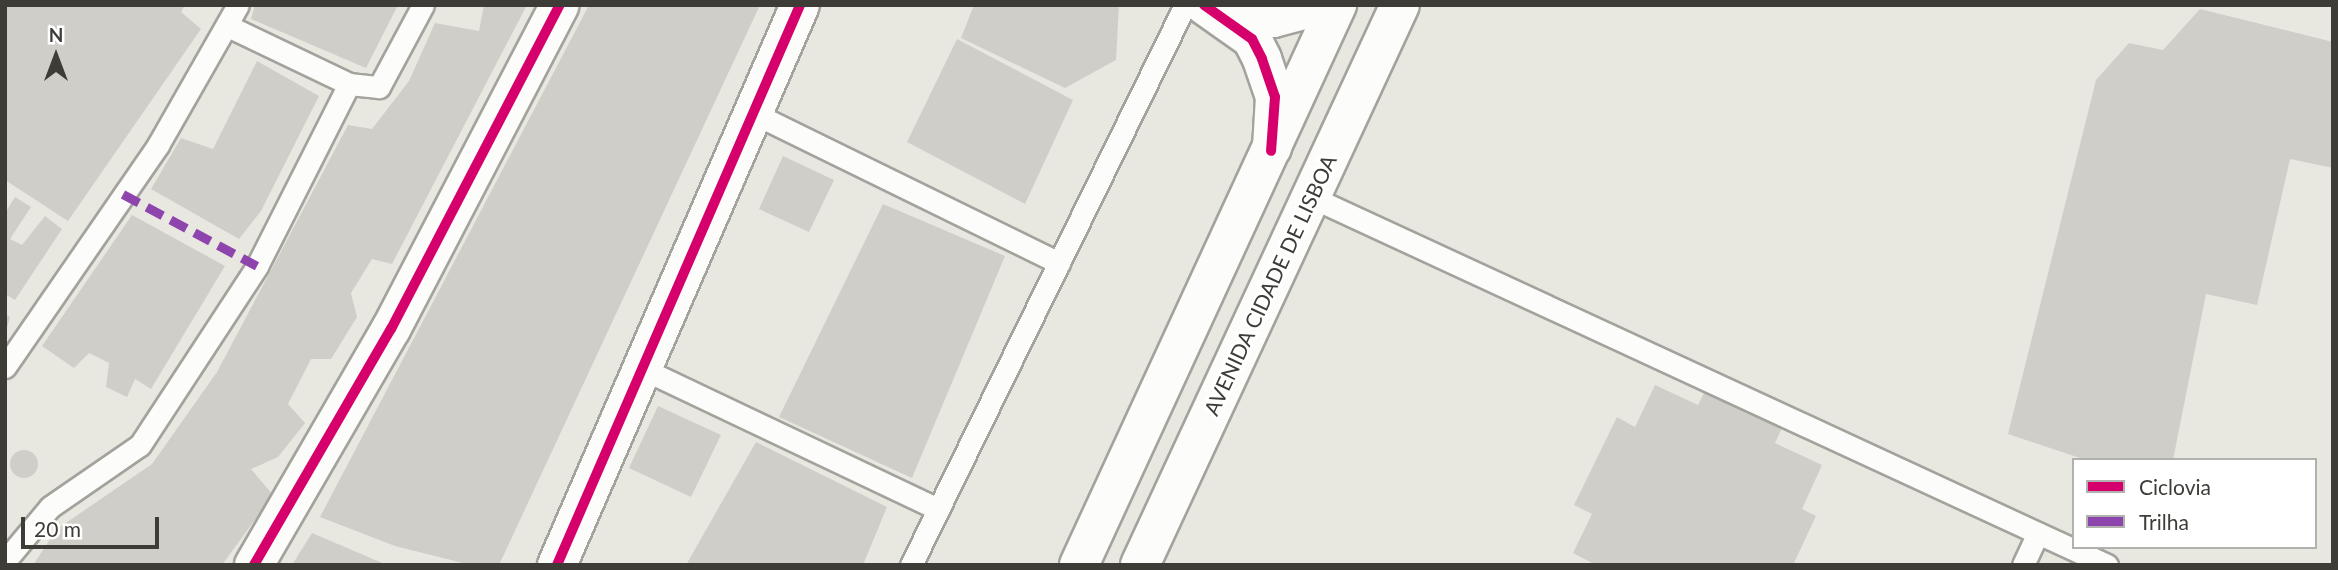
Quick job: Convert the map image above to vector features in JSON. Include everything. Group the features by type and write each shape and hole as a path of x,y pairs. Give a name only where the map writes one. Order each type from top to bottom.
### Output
{"street":[{"path":"254,565 391,330 560,5"},
{"path":"557,565 800,5"},
{"path":"1204,5 1252,39 1262,59 1275,97 1271,152"},
{"path":"1220,5 1273,18 1323,5"},
{"path":"1079,565 1337,5"},
{"name":"AVENIDA CIDADE DE LISBOA","path":"1140,565 1400,5"}],"lane":[{"path":"5,367 230,27 238,5"},
{"path":"230,27 349,84 379,87 423,5"},
{"path":"911,565 1185,5"},
{"path":"5,561 50,507 141,445 257,266 349,84"},
{"path":"753,113 1059,263"},
{"path":"1311,197 2072,549"},
{"path":"643,369 938,509"},
{"path":"2023,565 2038,533"},
{"path":"2072,549 2107,565"}],"building":[{"path":"5,5 185,5 181,12 201,29 68,221 5,180"},
{"path":"255,5 398,5 366,68 251,19"},
{"path":"484,5 527,5 392,264 372,259 351,293 357,317 331,359 311,359 288,404 305,423 278,457 251,469 273,495 222,565 33,565 57,529 152,464 217,372 348,125 372,129 409,81 435,23 479,31"},
{"path":"589,5 760,5 499,565 471,565 395,546 320,517"},
{"path":"974,5 1119,5 1116,60 1065,88 961,38"},
{"path":"2200,9 2333,42 2333,168 2290,159 2257,305 2206,294 2173,458 2080,458 2008,434 2096,80 2129,43 2163,50"},
{"path":"957,39 1073,100 1025,204 907,142"},
{"path":"257,61 319,96 261,211 239,239 151,189 181,138 213,149"},
{"path":"783,156 834,180 809,232 759,209"},
{"path":"15,197 31,207 10,239 22,245 45,216 62,229 15,300 5,294 5,213"},
{"path":"883,204 1005,256 912,478 779,417"},
{"path":"132,215 225,266 151,389 135,379 127,397 106,387 109,363 89,353 74,368 42,346"},
{"path":"5,314 10,317 6,332 5,332"},
{"path":"1655,385 1698,405 1705,391 1782,428 1775,443 1822,465 1802,509 1816,516 1793,565 1596,565 1573,553 1592,514 1574,505 1617,417 1635,427"},
{"path":"658,406 721,435 691,497 629,468"},
{"path":"756,442 887,507 863,565 686,565"},
{"path":"24,450 34,454 38,464 34,474 24,478 14,474 10,464 14,454"},
{"path":"312,533 387,565 292,565"}],"marked path":[{"path":"123,194 257,266"}],"cycle path":[{"path":"254,565 391,329 560,5"},
{"path":"557,565 800,5"},
{"path":"1204,5 1252,39 1262,59 1275,97 1271,151"}]}
